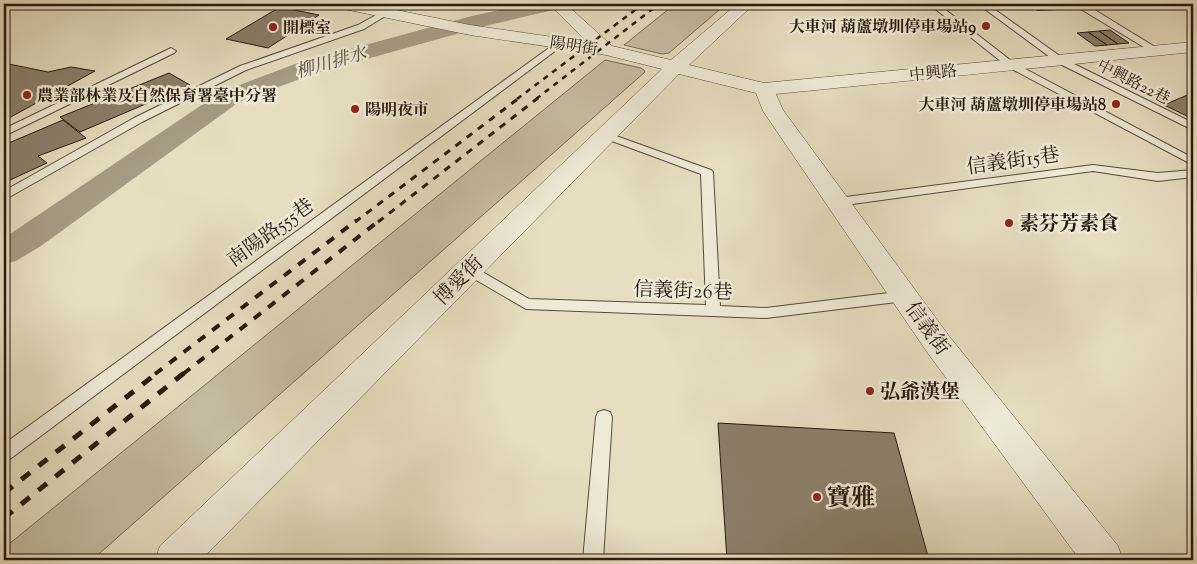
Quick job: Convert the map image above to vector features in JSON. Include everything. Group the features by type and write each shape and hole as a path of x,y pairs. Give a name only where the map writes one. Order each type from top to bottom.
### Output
{"street":[{"path":"344,4 388,12"},
{"name":"博愛街","path":"174,560 675,67 746,4"},
{"path":"560,6 606,50"},
{"name":"陽明街","path":"388,12 470,30 606,50 675,67"},
{"name":"中興路","path":"675,67 764,89 1061,61 1155,50 1193,48"},
{"name":"信義街","path":"764,89 772,111 938,344 1104,560"}],"lane":[{"path":"933,4 1011,65 1193,162"},
{"name":"中興路22巷","path":"982,4 1061,61 1193,127"},
{"path":"1031,4 1038,8 1081,5 1155,50"},
{"path":"4,196 138,120 243,68 361,27 388,12"},
{"name":"南陽路555巷","path":"4,454 560,42"},
{"path":"4,133 171,51"},
{"path":"605,136 707,172 713,311"},
{"name":"信義街15巷","path":"838,202 1094,168 1158,177 1193,174"},
{"name":"信義街26巷","path":"469,270 526,304 766,313 905,296"},
{"path":"593,560 604,417"}],"shaded area":[{"path":"675,4 726,4 669,53 662,54 624,45"},
{"path":"605,60 641,68 645,72 92,560 4,560 4,548"}],"building":[{"name":"開標室","path":"280,7 319,15 268,48 226,39"},
{"path":"1110,30 1129,43 1118,44 1099,31"},
{"path":"1099,31 1118,44 1107,45 1088,32"},
{"path":"1088,32 1107,45 1095,46 1077,33"},
{"name":"農業部林業及自然保育署臺中分署","path":"4,63 48,72 71,67 95,71 7,119 4,118"},
{"path":"169,73 190,85 80,132 60,117"},
{"path":"1192,93 1193,119 1164,105"},
{"path":"63,120 86,138 38,156 47,163 10,180 4,174 4,145"},
{"name":"寶雅","path":"718,423 894,433 929,560 727,560"}],"waterway":[{"name":"柳川排水","path":"4,253 29,238 230,97 304,69 480,21 555,4"}],"railway":[{"path":"517,99 643,4"},
{"path":"536,99 659,4"},
{"path":"355,222 519,98"},
{"path":"378,222 538,98"},
{"path":"155,374 357,220"},
{"path":"183,374 380,220"},
{"path":"4,493 157,373"},
{"path":"4,518 184,373"}],"place":[{"name":"大車河 葫蘆墩圳停車場站9","path":"986,26"},
{"name":"開標室","path":"273,27"},
{"name":"農業部林業及自然保育署臺中分署","path":"27,95"},
{"name":"大車河 葫蘆墩圳停車場站8","path":"1116,104"},
{"name":"陽明夜市","path":"355,109"},
{"name":"素芬芳素食","path":"1009,223"},
{"name":"弘爺漢堡","path":"870,391"},
{"name":"寶雅","path":"817,497"}]}
